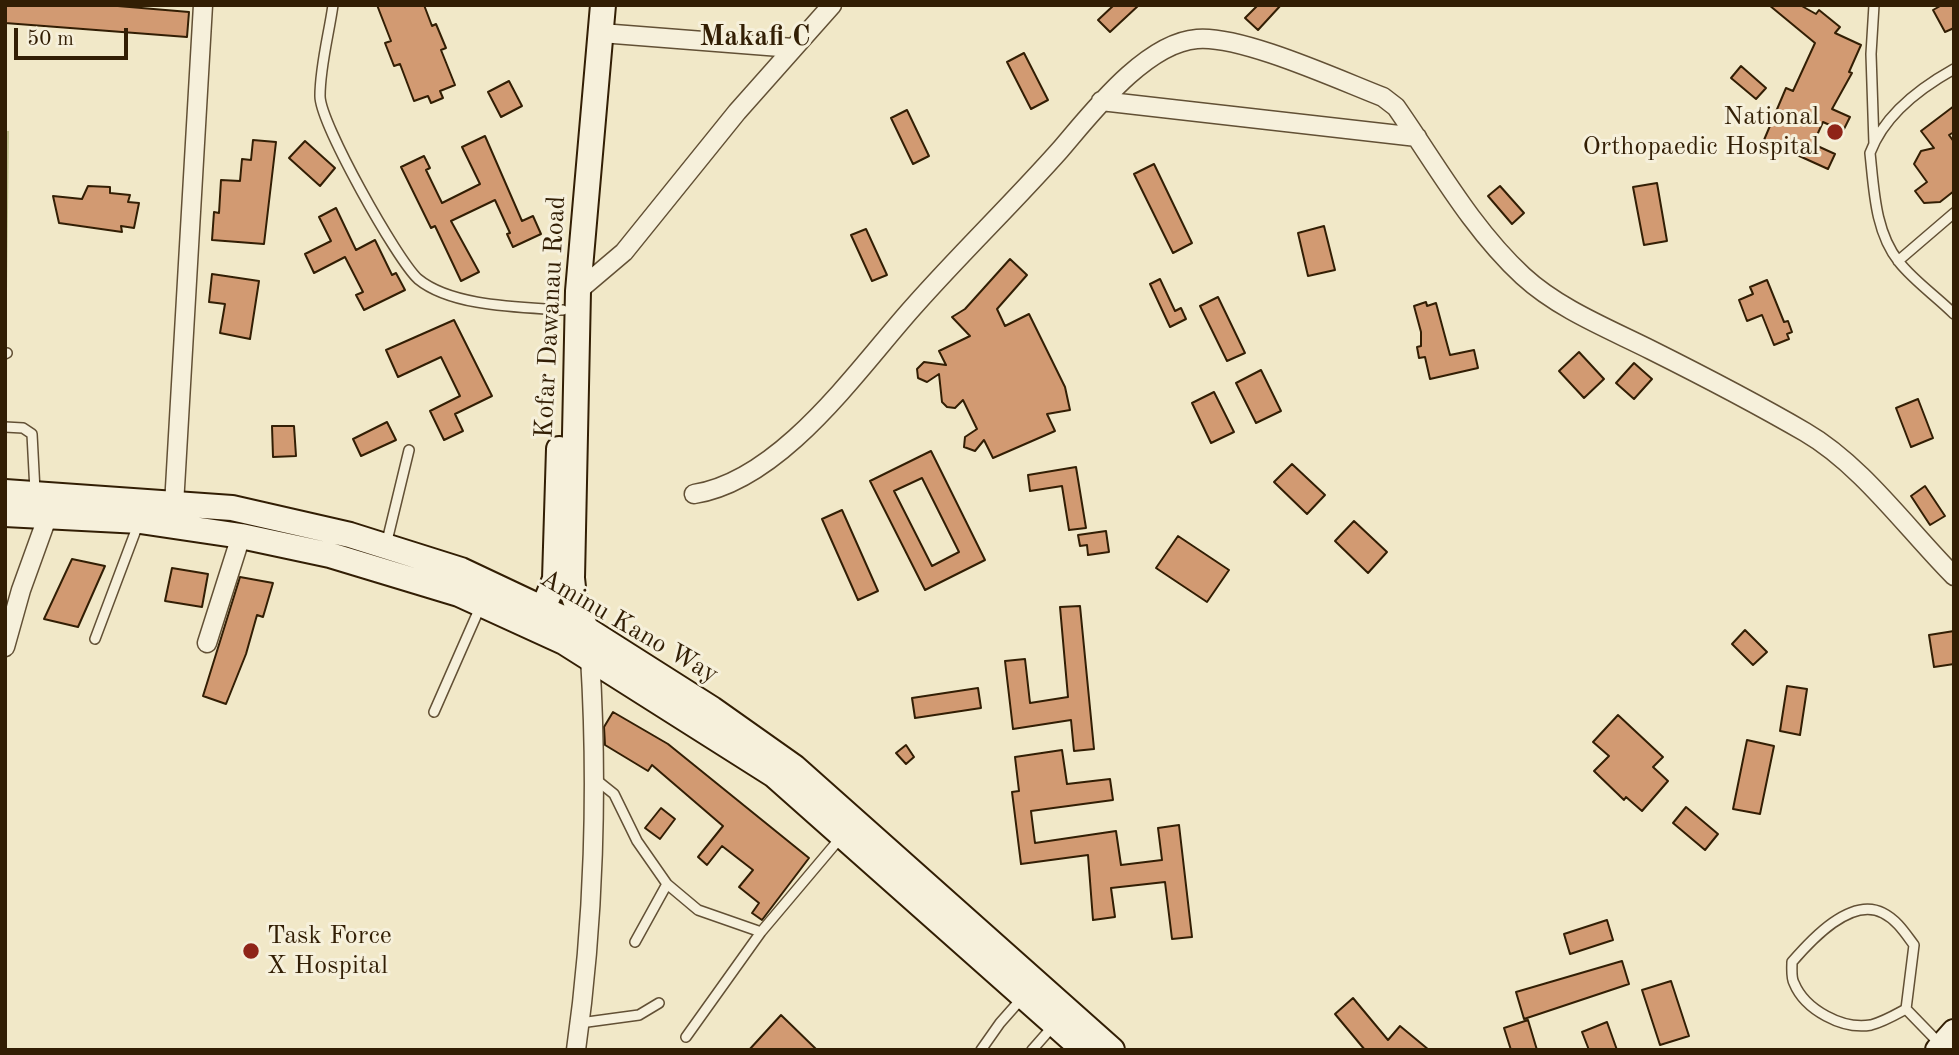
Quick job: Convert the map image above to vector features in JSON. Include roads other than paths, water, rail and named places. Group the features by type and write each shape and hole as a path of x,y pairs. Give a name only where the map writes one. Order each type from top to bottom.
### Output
{"main road":[{"name":"Kofar Dawanau Road","path":"543,609 555,579 589,5"},
{"name":"Kofar Dawanau Road","path":"586,629 574,597 572,578 571,300 603,5"},
{"name":"Aminu Kano Way","path":"5,492 232,508 264,515 461,570 586,629 722,716 794,767 986,948 1024,996 1084,1050"},
{"name":"Aminu Kano Way","path":"5,514 140,521 250,538 330,555 481,603 590,657 745,754 1112,1050"},
{"path":"250,538 264,515"}],"street":[{"path":"174,505 203,5"},
{"path":"571,300 624,251 737,111 832,5"},
{"path":"601,33 793,48"},
{"path":"694,494 719,488 749,471 811,426 916,304 1019,196 1101,101 1130,73 1164,52 1194,39 1204,39 1237,45 1383,97 1396,107 1483,233 1523,276 1558,303 1727,388 1807,433 1832,452 1882,499 1954,576"},
{"path":"1101,101 1417,137"},
{"path":"5,647 11,619 47,518"},
{"path":"207,643 250,538"},
{"path":"576,1050 589,905 592,777 590,657"}],"lane":[{"path":"333,5 320,96 323,113 342,154 403,260 419,279 449,294 502,305 571,300"},
{"path":"1874,5 1871,54 1874,144"},
{"path":"1954,69 1909,99 1870,153 1882,231 1898,261 1954,314"},
{"path":"1898,261 1954,213"},
{"path":"5,427 23,428 32,434 35,493"},
{"path":"386,547 409,450"},
{"path":"95,639 140,521"},
{"path":"434,712 481,603"},
{"path":"592,777 610,788 637,841 667,884 698,910 761,932"},
{"path":"686,1037 761,932 843,835"},
{"path":"635,943 667,884"},
{"path":"1849,911 1881,911 1898,924 1914,945 1906,1009 1870,1025 1848,1025 1831,1019 1813,1007 1793,983 1792,962 1810,941 1849,911"},
{"path":"981,1050 999,1023 1024,996"},
{"path":"580,1023 639,1015 659,1003"},
{"path":"1906,1009 1947,1041"},
{"path":"1032,1050 1055,1024"}],"place":[{"name":"National Orthopaedic Hospital","path":"1835,132"},
{"name":"Task Force X Hospital","path":"251,951"}],"district":[{"name":"Makafi C","path":"755,38"}]}
